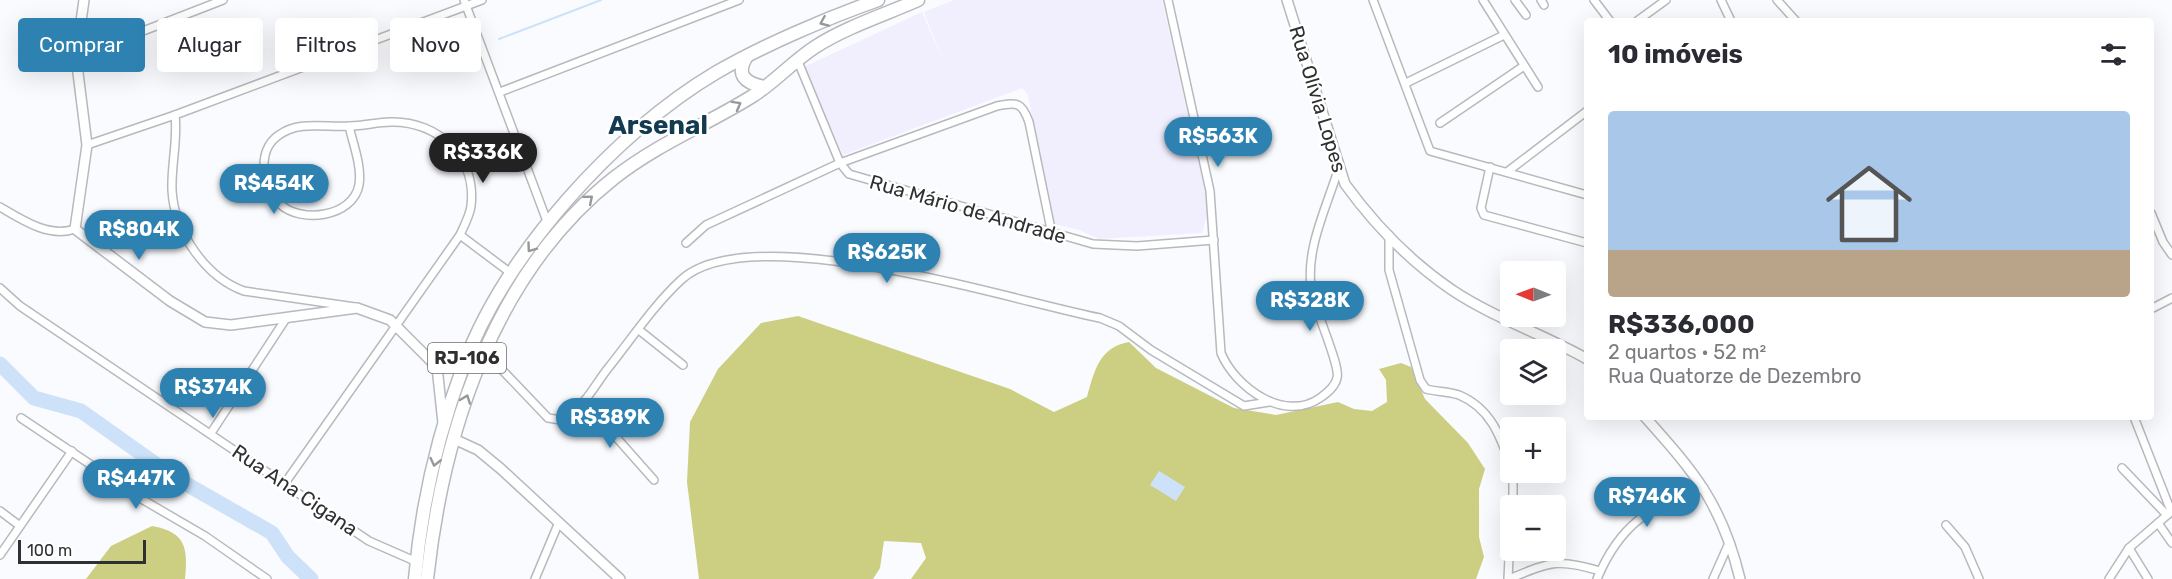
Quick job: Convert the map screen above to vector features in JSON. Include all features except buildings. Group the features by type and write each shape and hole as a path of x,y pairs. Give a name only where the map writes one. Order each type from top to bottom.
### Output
{"highway":[{"name":"RJ-106","path":"415,579 425,509 444,426 463,365 488,314 512,274 548,224 635,131 682,95 747,56 878,0"},
{"name":"RJ-106","path":"427,579 434,526 454,439 485,352 517,287 550,240 579,208 651,151 737,105 764,87 797,59 850,29 918,0"},
{"path":"747,56 741,71 745,80 764,87"}],"street":[{"path":"81,18 84,0"},
{"path":"145,30 223,0"},
{"path":"87,145 175,115 465,3 482,0"},
{"path":"500,92 739,0"},
{"path":"1168,0 1210,191 1219,342 1227,367 1269,402 1284,407 1310,405 1333,388 1337,379 1336,363 1314,303 1311,262 1339,167"},
{"path":"1373,0 1430,151 1584,194"},
{"path":"1515,0 1526,15"},
{"path":"1594,0 1608,18"},
{"path":"1641,18 1666,0"},
{"path":"1721,0 1730,18"},
{"path":"1778,0 1793,18"},
{"name":"Rua Olívia Lopes","path":"1290,1 1345,184 1389,235 1424,268 1452,290 1584,357"},
{"path":"1485,1 1538,87"},
{"path":"465,3 548,224"},
{"path":"1406,83 1504,35"},
{"path":"797,59 840,163"},
{"path":"1440,123 1524,66"},
{"path":"75,229 87,145 78,72"},
{"path":"686,243 706,225 840,163 997,106 1017,102 1022,105 1029,122 1052,234"},
{"path":"1507,172 1584,113"},
{"path":"175,115 173,204 178,222 188,239 214,273 228,285 244,291 377,313 395,326 437,368 444,426"},
{"path":"285,483 460,235 471,208 472,191 468,172 453,145 439,134 392,122 349,126 294,127 277,136 266,150 264,168 267,184 280,204 309,216 340,209 354,197 359,184 358,167 349,126"},
{"name":"Rua Mário de Andrade","path":"840,163 849,174 1052,234 1107,247 1214,240"},
{"path":"1490,167 1481,208 1482,214 1584,242"},
{"path":"0,207 47,230 58,232 75,229 170,302 206,322 231,325 357,308"},
{"path":"2154,220 2163,242 2172,255"},
{"path":"460,235 512,274"},
{"path":"1389,235 1389,270 1420,380 1426,389 1460,395 1481,408 1500,433"},
{"path":"485,352 548,418 555,421 567,418 584,401 674,287 691,272 736,259 798,256 932,279 1100,318 1119,326 1151,350 1244,406 1269,402"},
{"name":"Rua Ana Cigana","path":"0,288 30,313 369,541 417,562"},
{"path":"2154,307 2172,298"},
{"path":"211,433 287,317"},
{"path":"639,330 683,365"},
{"path":"437,368 463,365"},
{"path":"584,401 654,480"},
{"path":"21,418 145,501 205,536 267,579"},
{"path":"1648,420 1705,488 1731,540 1740,579"},
{"path":"2135,420 2170,512"},
{"path":"454,439 478,450 620,579"},
{"path":"0,555 72,452"},
{"path":"2122,468 2170,512"},
{"path":"1597,579 1621,534 1630,525 1652,510 1705,488"},
{"path":"0,511 20,526"},
{"path":"2109,579 2128,548 2170,512"},
{"path":"535,579 559,522"},
{"path":"2158,523 2172,543"},
{"path":"1946,525 1965,547 1979,579"},
{"path":"1713,579 1731,540"},
{"path":"2128,548 2148,579"},
{"path":"1509,561 1509,579 1542,565 1562,561 1600,571"}],"shaded area":[{"path":"954,0 1162,0 1209,209 1202,233 1099,239 1079,230 1054,224 1028,95 1022,88 843,155 804,67 922,12 945,66 924,12"}],"green space":[{"path":"798,316 1010,389 1054,412 1087,397 1095,370 1104,355 1111,349 1129,342 1156,368 1234,408 1276,415 1338,402 1354,409 1372,411 1387,402 1386,380 1379,369 1401,363 1411,367 1425,399 1468,443 1485,469 1479,489 1479,537 1484,557 1476,579 911,579 926,558 921,543 884,541 880,568 873,579 699,579 687,482 690,422 718,369 761,323"},
{"path":"152,526 172,532 182,543 186,558 185,579 86,579 111,546"}],"water":[{"path":"1159,471 1185,487 1176,501 1150,485"}],"waterway":[{"path":"499,39 601,0"},
{"path":"0,364 34,398 81,411 174,477 272,533 288,557 311,579"}],"district":[{"name":"Arsenal","path":"658,125"}]}
